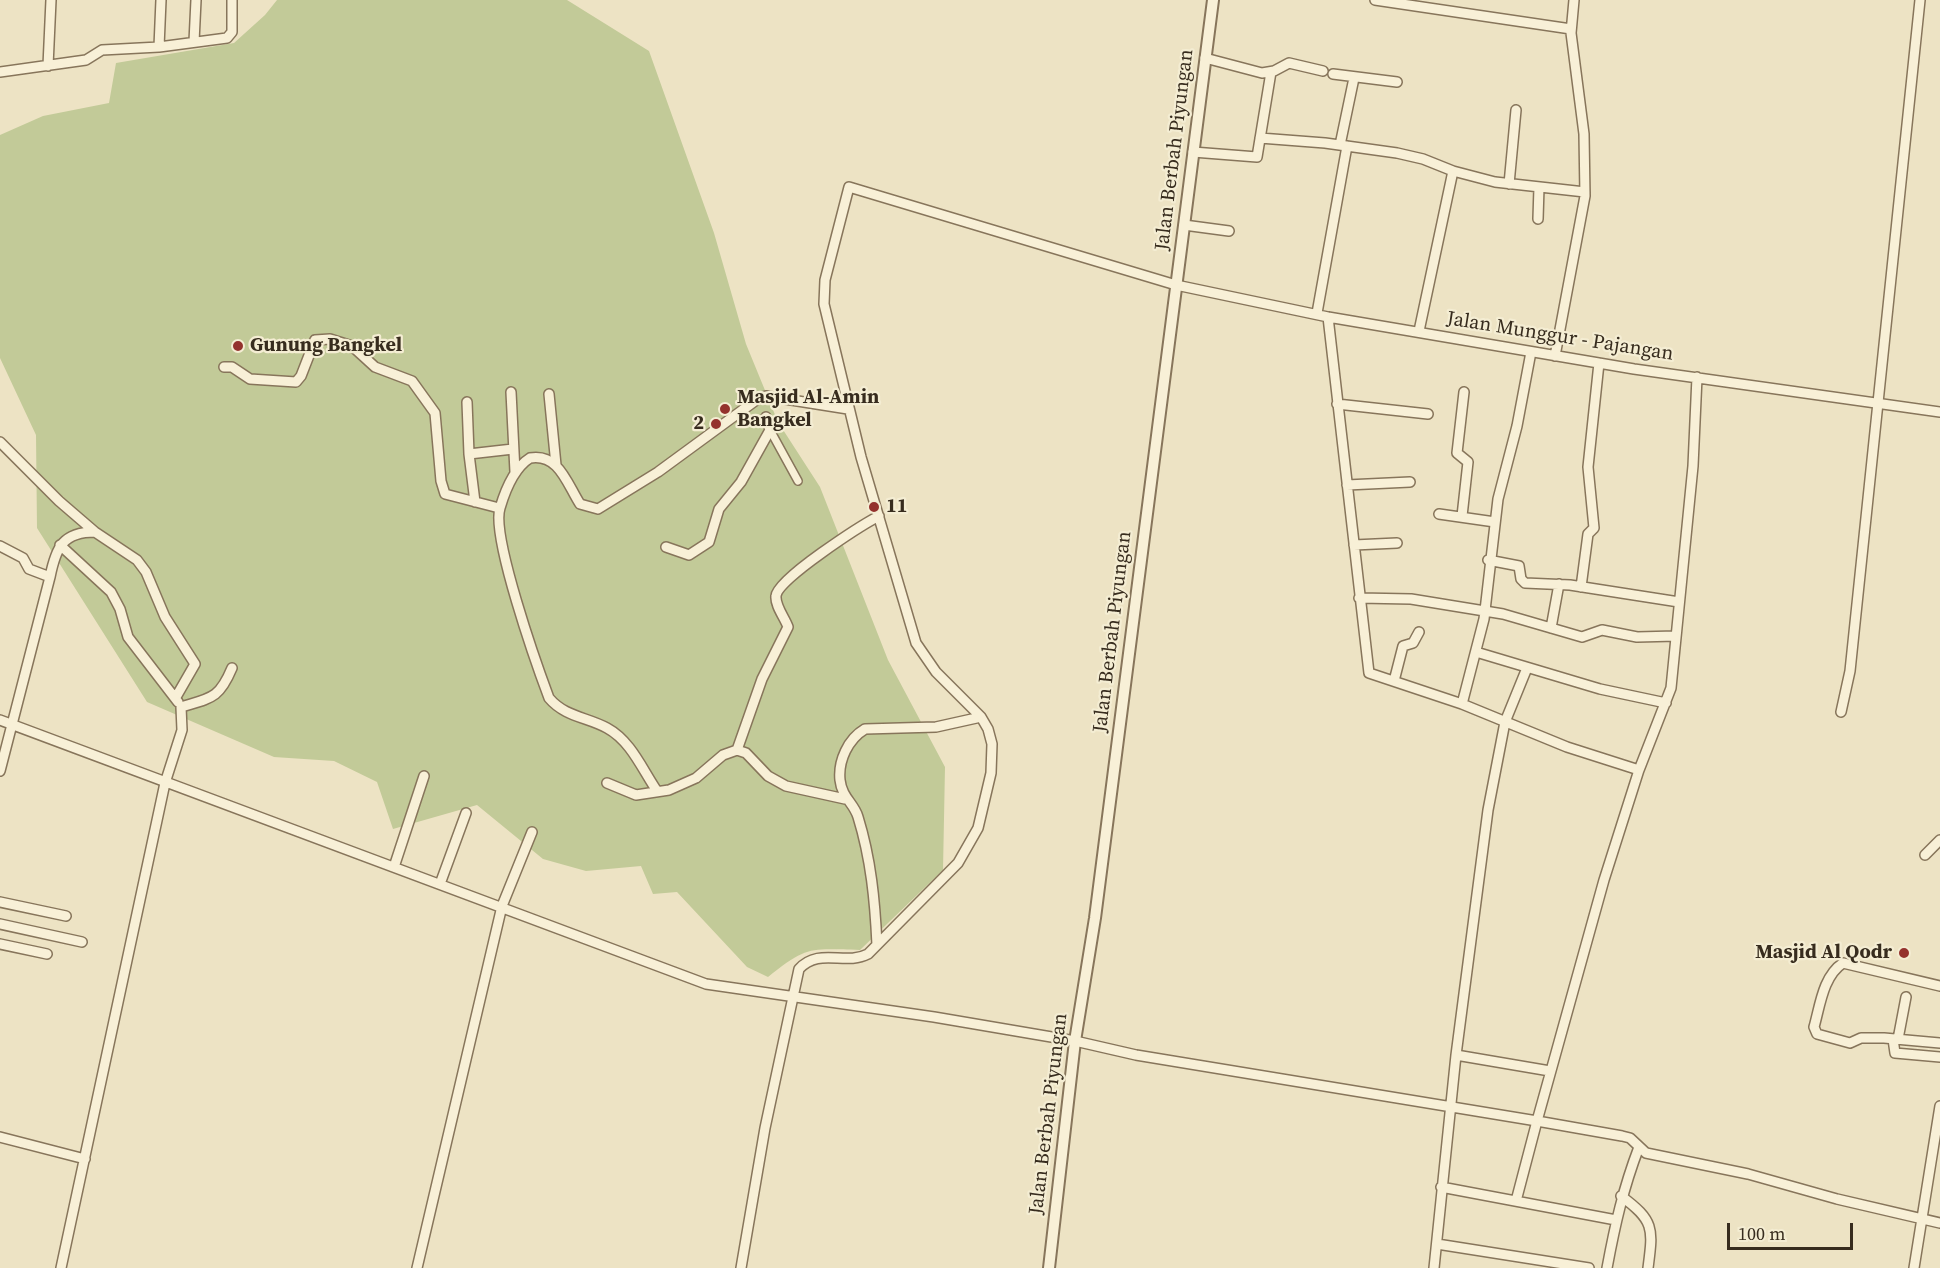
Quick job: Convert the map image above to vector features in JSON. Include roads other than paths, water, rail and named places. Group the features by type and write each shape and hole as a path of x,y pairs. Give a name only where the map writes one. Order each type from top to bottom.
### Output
{"street":[{"path":"48,66 51,0"},
{"path":"159,47 161,0"},
{"path":"194,42 196,0"},
{"path":"0,72 86,60 102,50 159,47 230,36 232,0"},
{"name":"Jalan Berbah Piyungan","path":"1049,1268 1075,1041 1095,918 1213,0"},
{"path":"1374,0 1571,29"},
{"path":"1555,356 1585,192 1584,134 1571,29 1574,0"},
{"path":"1841,712 1850,671 1920,0"},
{"path":"1205,58 1262,73 1271,72 1289,63 1354,78 1397,82"},
{"path":"1193,152 1257,157 1271,72"},
{"path":"1317,313 1354,78"},
{"path":"1509,184 1516,110"},
{"path":"1260,138 1344,146 1423,159 1453,171 1509,184 1585,192"},
{"path":"1419,331 1453,171"},
{"name":"Jalan Munggur - Pajangan","path":"849,409 823,293 849,187 1176,285 1328,317 1599,363 1940,412"},
{"path":"1538,219 1539,187"},
{"path":"1184,225 1229,231"},
{"path":"1328,317 1369,673 1462,704 1567,747 1639,770"},
{"path":"224,367 232,368 250,379 291,383 301,376 315,340 330,339 358,349 375,367 405,377 423,394 437,420 443,490 449,496 500,508"},
{"path":"1462,704 1485,611 1488,561 1504,472 1517,426 1531,352"},
{"path":"1581,587 1588,534 1594,528 1588,467 1599,363"},
{"path":"1516,1200 1604,880 1639,770 1671,688 1693,466 1697,377"},
{"path":"511,392 515,472"},
{"path":"1462,516 1468,462 1457,453 1464,392"},
{"path":"549,394 556,465 580,504 598,509 658,472 759,398 766,396 849,409 916,643 936,672 981,717 992,744 991,773 978,828 958,863 868,954 859,959 836,956 813,958 799,969 765,1128 741,1268"},
{"path":"467,402 469,454 475,502"},
{"path":"1337,404 1428,414"},
{"path":"766,417 770,430 798,481"},
{"path":"666,547 689,555 709,542 719,509 746,474 770,430"},
{"path":"0,442 59,501 95,532 137,561 146,572 165,617 195,664 176,698"},
{"path":"469,454 513,449"},
{"path":"556,465 539,457 522,463 515,472 500,508 506,563 549,698 564,712 614,733 631,748 657,791"},
{"path":"1347,484 1410,482"},
{"path":"831,540 843,529 878,513"},
{"path":"737,750 762,679 788,627 776,599 776,593 791,577 878,513"},
{"path":"1439,514 1495,522"},
{"path":"0,771 60,545 70,535 95,532"},
{"path":"1354,545 1397,543"},
{"path":"60,545 111,592 120,609 128,637 181,707 182,730 165,783 61,1268"},
{"path":"0,546 23,558 29,569 50,577"},
{"path":"1488,561 1519,566 1521,579 1526,583 1559,584 1679,602"},
{"path":"1551,628 1559,584"},
{"path":"1359,598 1411,599 1503,614 1582,637 1602,630 1637,637 1676,636"},
{"path":"1394,681 1403,646 1413,643 1419,632"},
{"path":"1476,652 1638,700 1666,703"},
{"path":"181,707 213,698 221,692 232,668"},
{"path":"1434,1268 1456,1055 1488,810 1505,722 1527,668"},
{"path":"877,945 874,895 866,849 857,813 845,799 840,780 847,748 856,734 865,729 936,727 981,717"},
{"path":"0,720 706,984 792,995 1075,1041 1136,1055 1622,1136 1630,1138 1642,1150 1665,1157 1748,1174 1837,1199 1940,1222"},
{"path":"607,783 636,795 669,790 688,782 723,755 737,750 746,753 768,776 786,786 845,799"},
{"path":"394,867 424,776"},
{"path":"440,884 466,813"},
{"path":"417,1268 502,906 532,832"},
{"path":"1925,855 1940,840"},
{"path":"0,902 66,916"},
{"path":"0,924 82,942"},
{"path":"0,944 47,954"},
{"path":"1940,986 1843,963 1832,973 1814,1028 1816,1034 1850,1043 1861,1038 1940,1043"},
{"path":"1906,997 1895,1053 1940,1057"},
{"path":"1456,1055 1550,1071"},
{"path":"1914,1268 1924,1219 1925,1190 1940,1106"},
{"path":"0,1137 85,1158"},
{"path":"1607,1268 1621,1196 1630,1165 1642,1150"},
{"path":"1441,1187 1616,1220"},
{"path":"1621,1196 1637,1208 1650,1225 1652,1233 1648,1268"},
{"path":"1437,1245 1589,1268"}],"place":[{"name":"Gunung Bangkel","path":"238,346"},
{"name":"Masjid Al-Amin Bangkel","path":"725,409"},
{"name":"2","path":"716,424"},
{"name":"11","path":"874,507"},
{"name":"Masjid Al Qodr","path":"1904,953"}]}
